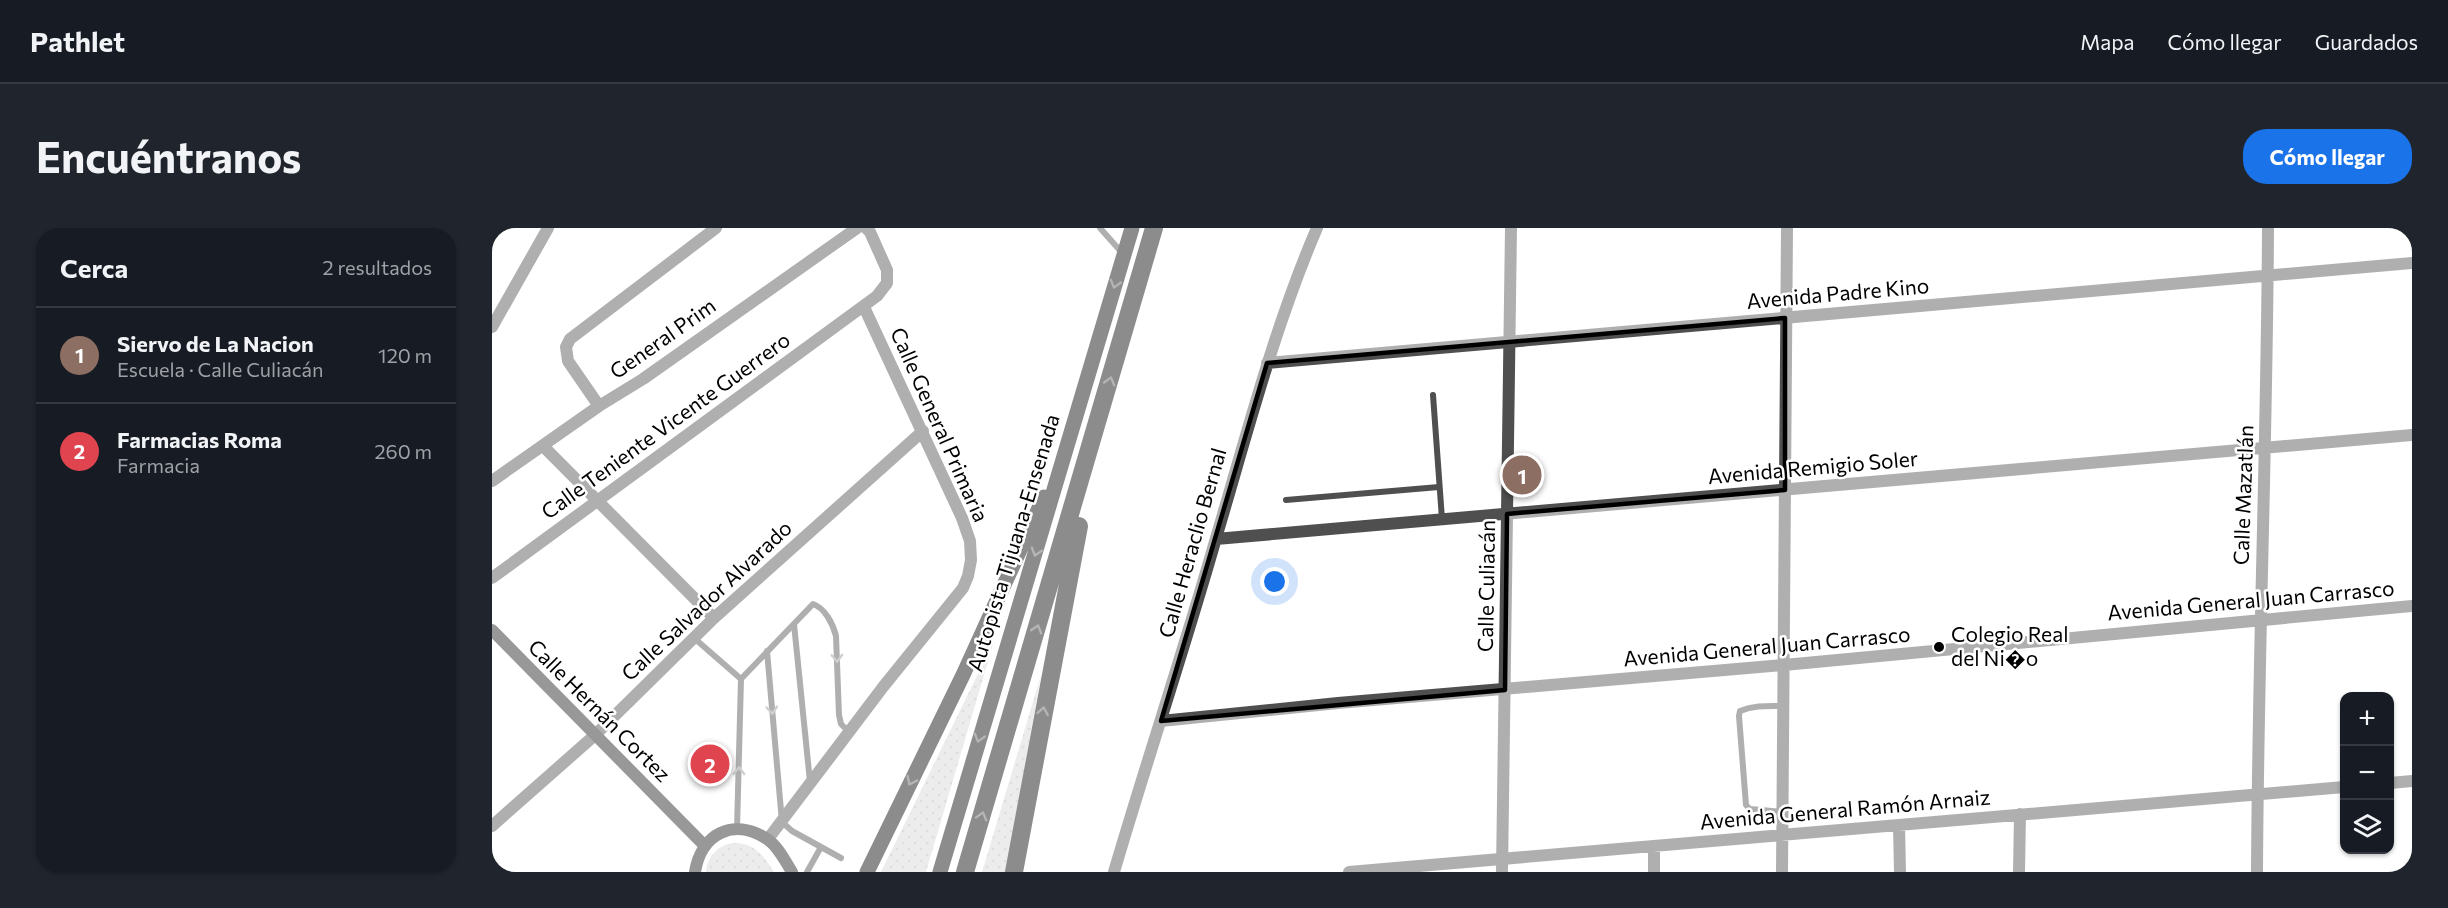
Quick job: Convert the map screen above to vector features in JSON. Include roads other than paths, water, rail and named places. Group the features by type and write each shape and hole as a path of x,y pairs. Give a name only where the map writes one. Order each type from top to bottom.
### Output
{"highway":[{"path":"965,872 1154,228"},
{"path":"1014,872 1054,648 1099,421"}],"main road":[{"name":"Autopista Tijuana-Ensenada","path":"940,872 1132,228"},
{"path":"867,872 963,675 1069,443"},
{"name":"Calle Hernán Cortez","path":"492,630 704,845"},
{"path":"695,872 704,845 715,835 737,829 768,839 783,856 792,872"}],"street":[{"path":"492,327 548,228"},
{"path":"599,406 568,361 566,347 570,339 716,228"},
{"name":"General Prim","path":"492,481 599,406 643,379 857,228"},
{"path":"864,307 884,289 888,277 870,232 866,228"},
{"name":"Calle Heraclio Bernal","path":"1114,872 1216,539 1267,363 1300,268 1317,228"},
{"name":"Calle Culiacán","path":"1502,866 1511,228"},
{"path":"1782,872 1786,228"},
{"name":"Calle Mazatlán","path":"2257,872 2259,618 2265,447 2268,228"},
{"name":"Avenida Padre Kino","path":"1267,363 2412,263"},
{"name":"Calle General Primaria","path":"768,839 849,732 953,602 968,576 971,560 970,541 962,518 864,307"},
{"name":"Calle Teniente Vicente Guerrero","path":"492,578 864,307"},
{"name":"Calle Salvador Alvarado","path":"492,826 595,735 714,618 923,431"},
{"name":"Avenida Remigio Soler","path":"1216,539 2412,435"},
{"path":"543,446 595,501 714,618"},
{"name":"Avenida General Juan Carrasco","path":"1161,721 1338,703 1784,665 2259,618 2412,606"},
{"path":"2394,783 2412,781"},
{"name":"Avenida General Ramón Arnaiz","path":"1349,872 1502,866 1654,846 2340,787"},
{"path":"2019,872 2020,814"},
{"path":"1899,825 1900,872"},
{"path":"1654,846 1654,872"}],"lane":[{"path":"1100,228 1124,255"},
{"path":"1433,395 1442,519"},
{"path":"1286,500 1439,487"},
{"path":"737,829 741,679 816,604 833,624 836,636 839,715 841,724 849,732"},
{"path":"794,624 811,783"},
{"path":"693,638 741,679"},
{"path":"767,651 782,822 792,831 841,858"},
{"path":"1782,812 1750,809 1746,805 1739,716 1740,711 1745,709 1783,706"},
{"path":"807,872 821,847"}],"place":[{"name":"Siervo de La Nacion","path":"1522,475"},
{"name":"Colegio Real del Ni�o","path":"1939,647"},
{"name":"Farmacias Roma","path":"710,764"}]}
